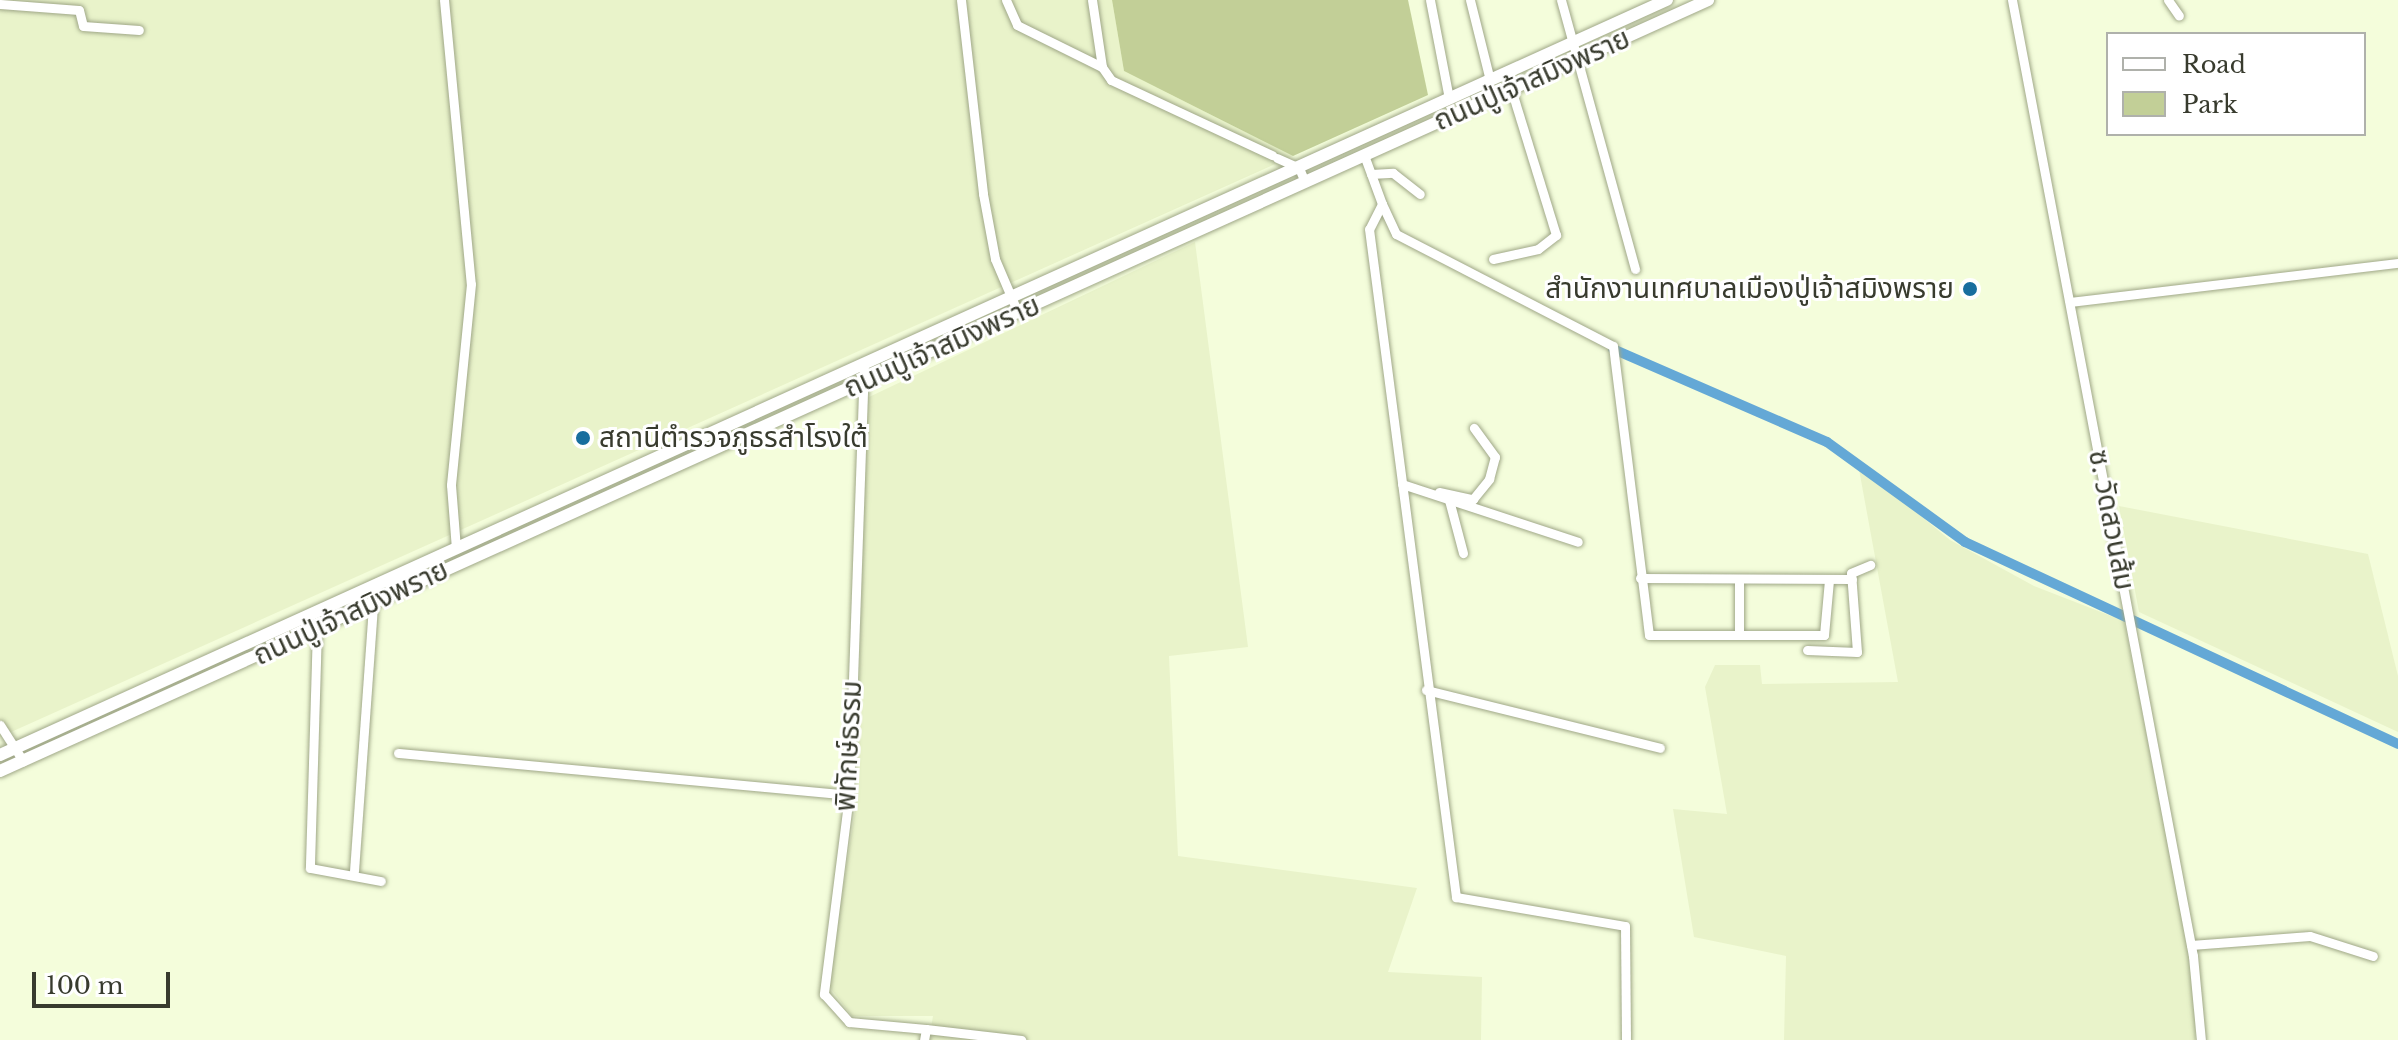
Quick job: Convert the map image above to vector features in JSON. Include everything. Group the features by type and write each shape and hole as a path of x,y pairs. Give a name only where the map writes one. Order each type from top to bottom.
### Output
{"main road":[{"name":"ถนนปู่เจ้าสมิงพราย","path":"0,755 1667,0"},
{"name":"ถนนปู่เจ้าสมิงพราย","path":"0,771 1708,0"},
{"path":"597,485 603,498"},
{"path":"456,548 462,562"}],"street":[{"path":"444,0 471,284 451,485 456,548"},
{"path":"961,0 983,194 1011,299 1018,313"},
{"path":"1006,0 1017,25 1102,67"},
{"path":"1092,0 1102,67 1111,80 1299,168 1305,182"},
{"path":"1430,0 1449,99"},
{"path":"1470,0 1490,80"},
{"path":"1561,0 1635,269"},
{"name":"ซ. วัดสวนส้ม","path":"2012,0 2191,945 2201,1040"},
{"path":"2168,0 2179,16"},
{"path":"0,4 79,10 83,26 139,30"},
{"path":"1493,259 1556,239 1511,89"},
{"path":"1364,155 1396,234 1613,346 1649,635 1829,633 1829,580"},
{"path":"1371,174 1393,173 1420,194"},
{"path":"1382,204 1369,229 1426,690 1456,897 1625,926 1626,1040"},
{"path":"2070,302 2398,263"},
{"name":"พิทักษ์ธรรม","path":"864,364 849,795 824,994 849,1022 1021,1040"},
{"path":"1429,494 1473,499 1482,492 1495,457 1474,428"},
{"path":"1402,484 1578,542"},
{"path":"1449,500 1463,553"},
{"path":"1807,650 1857,652 1852,568 1870,565"},
{"path":"1640,578 1852,579"},
{"path":"1739,579 1739,635"},
{"path":"354,871 373,603"},
{"path":"317,628 310,868 354,871 381,881"},
{"path":"1426,690 1660,748"},
{"path":"0,725 19,746 23,761"},
{"path":"398,753 849,795"},
{"path":"2191,945 2310,936 2373,956"},
{"path":"924,1040 926,1029"}],"shaded area":[{"path":"0,0 1112,0 1124,71 1293,156 0,737"},
{"path":"1195,242 1248,647 1169,656 1178,856 1417,888 1388,972 1482,977 1481,1040 929,1040 933,1016 852,1016 828,985 856,805 867,398"},
{"path":"1858,464 1950,540 2034,586 2124,621 2195,982 2195,1040 1784,1040 1786,956 1694,937 1673,809 1727,814 1705,687 1715,665 1760,665 1762,684 1898,682"},
{"path":"2119,506 2368,554 2398,676 2398,732 2139,612"}],"green space":[{"path":"1112,0 1408,0 1428,95 1293,156 1124,71"}],"waterway":[{"path":"1613,349 1827,442 1965,542 2398,744"}],"place":[{"name":"สำนักงานเทศบาลเมืองปู่เจ้าสมิงพราย","path":"1970,289"},
{"name":"สถานีตำรวจภูธรสำโรงใต้","path":"583,438"}]}
